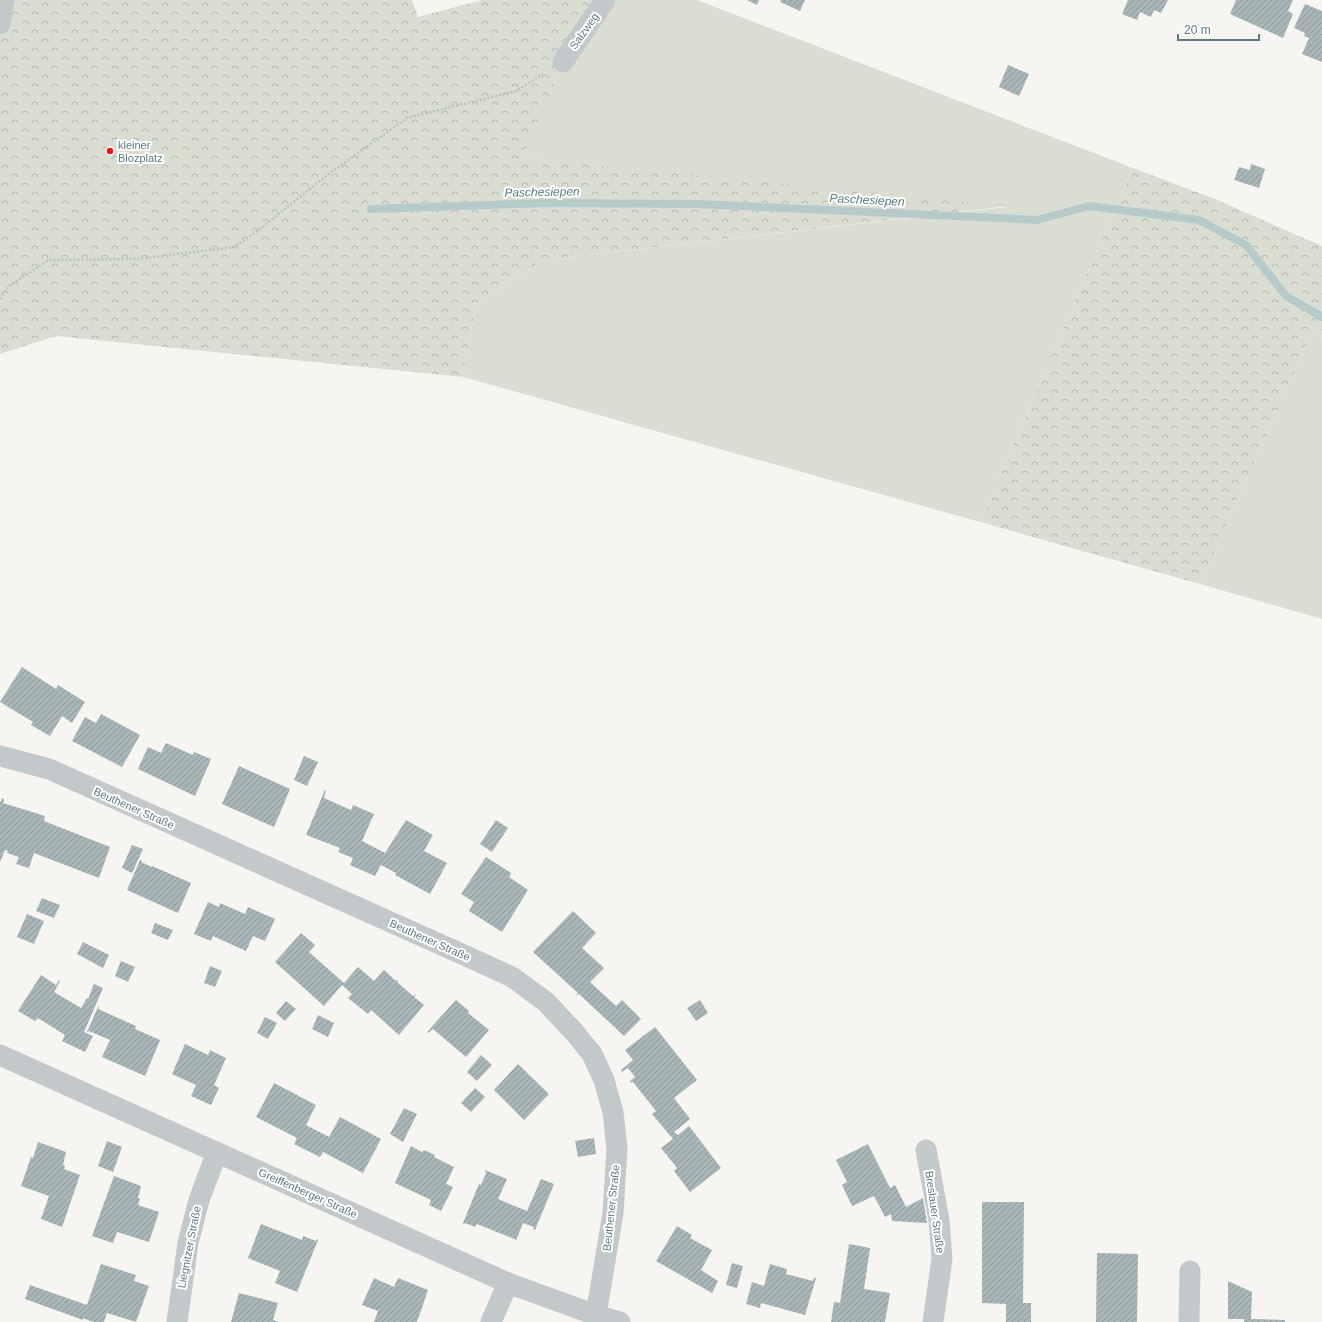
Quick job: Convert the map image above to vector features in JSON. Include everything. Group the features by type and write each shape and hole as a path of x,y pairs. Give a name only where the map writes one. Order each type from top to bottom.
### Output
{"street":[{"path":"0,24 4,0"},
{"name":"Salzweg","path":"562,62 605,0"},
{"name":"Beuthener Straße","path":"0,756 49,769 450,949 512,978 546,1002 592,1054 604,1080 613,1112 617,1149 613,1213 596,1315"},
{"name":"Greiffenberger Straße","path":"0,1055 508,1283 596,1315 620,1322"},
{"name":"Breslauer Straße","path":"926,1150 939,1220 942,1259 932,1322"},
{"name":"Liegnitzer Straße","path":"177,1322 188,1243 199,1200 217,1152"},
{"path":"1189,1322 1190,1271"},
{"path":"492,1322 508,1283"}],"path":[{"path":"0,299 10,286 49,260 138,259 234,247 260,230 326,176 406,118 516,91 562,62"}],"green space":[{"path":"0,0 412,0 418,17 482,0 605,0 563,62 523,158 1010,206 543,260 476,304 463,377 56,336 0,354"},
{"path":"605,0 697,0 1133,168 980,522 463,377 476,304 543,260 1007,207 522,158 563,62"},
{"path":"1133,168 1215,199 1322,246 1322,337 1312,333 1200,584 980,522"},
{"path":"1312,333 1322,337 1322,619 1200,584"}],"building":[{"path":"747,0 759,0 757,5"},
{"path":"781,0 805,0 800,11 780,2"},
{"path":"1128,0 1168,0 1161,13 1154,10 1151,17 1140,12 1137,20 1122,14"},
{"path":"1236,0 1293,0 1288,11 1293,14 1283,38 1230,14"},
{"path":"1305,4 1322,11 1322,62 1302,54 1309,38 1304,36 1305,33 1294,28"},
{"path":"1008,65 1029,74 1019,96 999,87"},
{"path":"1251,164 1265,169 1259,188 1234,180 1239,167 1250,170"},
{"path":"22,667 56,689 58,685 85,702 72,723 62,716 50,736 31,725 33,722 0,702"},
{"path":"101,714 140,735 122,767 72,741 85,717 96,723"},
{"path":"166,743 193,755 194,752 211,759 195,796 138,769 148,747 161,753"},
{"path":"304,756 318,762 307,786 294,780"},
{"path":"239,766 290,789 274,827 222,804"},
{"path":"325,790 324,798 351,810 353,805 374,814 362,841 385,853 406,820 433,835 424,851 447,863 430,894 395,875 396,873 381,865 375,876 350,865 353,858 338,852 340,848 306,835"},
{"path":"2,798 4,799 3,803 45,816 44,821 110,847 99,878 34,853 29,868 16,864 19,857 7,853 8,851 5,850 0,862 0,801 1,802"},
{"path":"496,820 508,828 492,852 480,844"},
{"path":"132,845 143,849 132,873 122,868"},
{"path":"486,857 511,873 509,877 528,890 502,932 469,911 474,902 461,894"},
{"path":"140,860 142,861 141,862 152,867 191,883 178,913 127,890"},
{"path":"42,898 60,905 54,918 36,911"},
{"path":"208,902 219,907 220,903 245,914 248,907 275,919 265,941 253,936 246,951 213,936 211,941 194,934"},
{"path":"573,911 596,933 582,948 604,968 590,982 616,1006 622,1000 641,1019 624,1036 579,994 576,996 578,993 533,952"},
{"path":"27,914 44,921 34,944 17,937"},
{"path":"155,923 173,930 168,940 151,933"},
{"path":"301,933 315,945 309,952 344,983 358,967 374,981 384,970 396,981 397,979 397,982 413,996 416,994 414,997 424,1005 399,1035 371,1010 368,1014 348,998 352,994 342,985 324,1006 275,962"},
{"path":"83,942 109,955 103,968 77,954"},
{"path":"121,961 135,967 128,982 115,976"},
{"path":"210,966 222,971 215,987 204,983"},
{"path":"41,975 56,985 59,980 60,981 54,992 81,1008 87,998 88,999 94,984 103,988 84,1032 93,1036 85,1052 62,1041 65,1035 38,1018 35,1021 18,1011"},
{"path":"456,1000 469,1011 468,1013 489,1030 466,1057 433,1029 428,1033 427,1032"},
{"path":"700,1000 708,1013 696,1021 687,1008"},
{"path":"286,1001 296,1009 285,1021 276,1013"},
{"path":"98,1007 98,1009 136,1026 135,1029 160,1040 145,1076 102,1057 110,1040 89,1031 87,1032"},
{"path":"318,1015 334,1023 328,1037 312,1029"},
{"path":"265,1017 277,1023 268,1039 257,1033"},
{"path":"655,1027 697,1080 674,1098 690,1119 674,1132 678,1135 689,1126 721,1168 690,1192 674,1171 677,1168 661,1148 673,1139 652,1114 656,1111 633,1082 631,1083 630,1081 635,1077 628,1068 622,1072 621,1070 633,1060 625,1050"},
{"path":"185,1044 208,1055 210,1050 226,1058 214,1085 219,1088 211,1105 191,1096 196,1085 172,1074"},
{"path":"481,1055 492,1065 477,1081 467,1072"},
{"path":"518,1064 549,1094 524,1120 494,1090"},
{"path":"274,1083 316,1105 306,1125 329,1137 340,1117 381,1139 363,1173 323,1152 320,1157 294,1144 297,1138 256,1117"},
{"path":"475,1088 485,1097 471,1112 461,1103"},
{"path":"404,1108 417,1114 403,1142 390,1134"},
{"path":"594,1138 596,1154 578,1157 575,1141"},
{"path":"107,1141 122,1147 113,1172 98,1166"},
{"path":"38,1142 66,1152 63,1165 65,1166 64,1169 80,1175 62,1227 41,1219 49,1196 21,1186"},
{"path":"868,1144 890,1188 895,1185 906,1207 923,1198 927,1223 892,1221 891,1214 885,1217 874,1196 852,1206 842,1185 847,1182 836,1160"},
{"path":"411,1146 422,1152 424,1150 435,1155 434,1157 454,1167 446,1184 453,1187 441,1211 429,1205 431,1200 395,1183"},
{"path":"485,1170 507,1179 498,1199 527,1211 541,1179 554,1184 535,1230 533,1229 534,1227 523,1223 517,1240 477,1224 475,1227 463,1223 479,1184 481,1185 486,1173"},
{"path":"114,1176 141,1186 138,1205 159,1212 149,1242 117,1232 113,1243 92,1236"},
{"path":"982,1202 1024,1202 1023,1303 1031,1303 1031,1322 1006,1322 1006,1304 982,1303"},
{"path":"261,1224 302,1240 303,1236 316,1241 316,1239 318,1240 297,1292 275,1283 280,1271 248,1258"},
{"path":"677,1226 692,1235 690,1238 712,1250 701,1270 718,1281 712,1293 656,1261"},
{"path":"849,1244 870,1248 864,1289 890,1293 885,1322 831,1322 834,1302 840,1303"},
{"path":"1097,1253 1138,1254 1137,1322 1096,1322"},
{"path":"732,1263 743,1266 737,1288 726,1285"},
{"path":"101,1264 136,1275 134,1281 149,1286 136,1322 107,1313 104,1322 93,1322 83,1318 83,1320 25,1299 30,1285 87,1305"},
{"path":"770,1264 787,1269 786,1274 813,1281 814,1278 816,1278 805,1315 761,1303 760,1308 746,1304 752,1282 764,1286"},
{"path":"374,1278 394,1287 398,1278 428,1290 417,1322 374,1322 378,1311 362,1305"},
{"path":"1228,1281 1252,1292 1251,1319 1285,1320 1285,1322 1244,1322 1244,1319 1228,1319"},
{"path":"239,1293 278,1303 273,1320 279,1322 231,1322"}],"waterway":[{"name":"Paschesiepen","path":"371,209 547,203 698,204 1037,220 1089,206 1199,220 1246,245 1286,296 1322,317"}],"place":[{"name":"kleiner Blozplatz","path":"110,151"}]}
